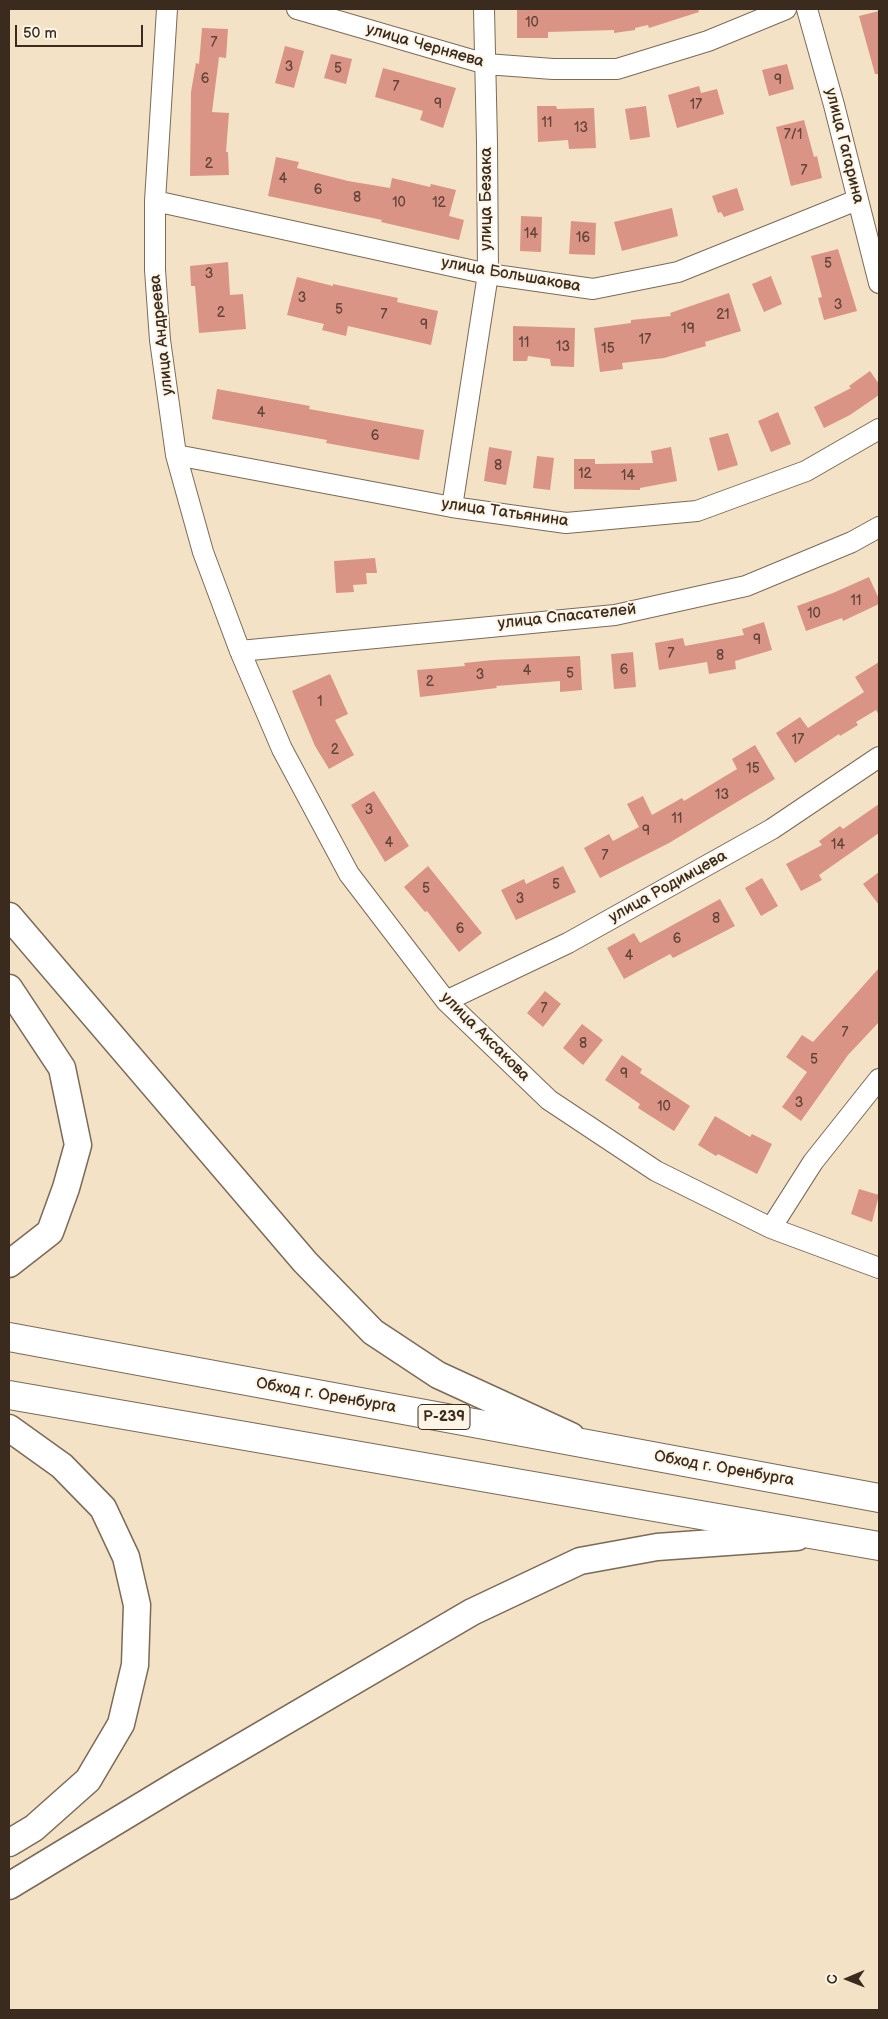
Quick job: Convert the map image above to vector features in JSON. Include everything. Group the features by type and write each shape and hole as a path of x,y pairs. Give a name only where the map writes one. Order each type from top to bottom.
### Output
{"highway":[{"name":"Обход г. Оренбурга","path":"9,1337 879,1498"},
{"path":"9,1395 879,1546"}],"main road":[{"path":"9,916 305,1262 373,1332 438,1375 590,1444"},
{"path":"9,988 62,1068 78,1146 66,1188 50,1232 9,1264"},
{"path":"9,1428 62,1466 103,1508 126,1557 137,1605 135,1665 121,1724 88,1780 34,1828 9,1843"},
{"path":"9,1886 472,1612 580,1561 657,1547 821,1536"}],"street":[{"name":"улица Андреева","path":"167,9 155,201 155,270 160,340 176,456 203,552 240,651"},
{"name":"улица Черняева","path":"297,9 486,64 553,69 617,69 708,41 786,9"},
{"name":"улица Безака","path":"452,507 488,274 484,9"},
{"name":"улица Гагарина","path":"807,9 834,105 879,283"},
{"name":"улица Большакова","path":"155,201 488,274 592,289 678,272 857,200"},
{"name":"улица Татьянина","path":"176,456 452,507 566,523 697,511 806,471 879,429"},
{"name":"улица Спасателей","path":"240,651 615,615 746,586 852,542 879,527"},
{"name":"улица Аксакова","path":"240,651 282,749 349,874 446,1001 549,1100 656,1171 771,1228 879,1268"},
{"name":"улица Родимцева","path":"446,1001 568,943 772,829 879,757"},
{"path":"771,1228 813,1162 879,1079"}],"building":[{"path":"517,9 698,9 699,12 649,28 648,25 635,28 635,30 614,33 614,30 548,32 548,38 517,38"},
{"path":"879,11 879,74 875,74 859,16"},
{"path":"202,28 228,29 226,58 219,57 212,112 229,113 226,152 228,152 229,175 190,176 191,92 196,63 199,64"},
{"path":"285,46 304,51 294,88 275,83"},
{"path":"331,54 352,59 346,84 324,78"},
{"path":"787,64 794,89 769,96 762,70"},
{"path":"383,68 456,88 443,128 420,120 423,111 375,97"},
{"path":"699,86 701,93 717,89 724,114 677,128 668,95"},
{"path":"537,106 556,106 557,109 594,108 596,148 569,149 568,140 538,142"},
{"path":"646,106 650,137 630,140 625,109"},
{"path":"804,120 814,157 817,156 822,178 791,186 776,127"},
{"path":"276,157 299,162 297,168 348,181 390,188 392,178 430,187 431,184 456,190 449,216 464,220 459,240 381,222 382,220 268,196"},
{"path":"737,188 744,210 724,217 721,212 718,213 712,196"},
{"path":"672,208 678,236 622,251 614,222"},
{"path":"521,216 542,217 541,252 520,251"},
{"path":"571,221 596,223 595,255 569,254"},
{"path":"838,249 857,311 824,320 818,298 822,297 811,256"},
{"path":"228,262 230,295 243,294 246,329 199,333 195,286 191,286 190,266"},
{"path":"771,276 782,304 764,312 752,284"},
{"path":"297,277 398,298 397,302 438,311 431,345 348,326 346,336 322,330 324,324 287,315"},
{"path":"729,293 741,331 705,342 706,346 664,358 622,363 623,369 600,372 594,328 631,323 631,320 671,316 670,313"},
{"path":"513,326 575,328 574,367 551,366 550,359 528,356 527,361 513,361"},
{"path":"870,371 879,384 879,395 850,415 824,428 814,407 851,388 849,386"},
{"path":"217,389 310,406 309,409 424,430 419,460 326,443 327,440 212,419"},
{"path":"778,412 791,444 771,452 758,421"},
{"path":"728,433 738,465 718,471 709,438"},
{"path":"489,447 512,451 506,485 484,481"},
{"path":"671,447 677,481 640,488 640,490 574,489 574,459 595,459 595,464 653,463 651,451"},
{"path":"537,456 554,458 550,490 533,488"},
{"path":"375,558 377,573 366,573 367,584 353,585 354,592 336,593 334,561"},
{"path":"869,577 879,599 879,604 843,621 842,618 806,631 797,606"},
{"path":"764,622 772,650 735,661 736,669 709,674 707,662 659,670 655,643 683,638 685,646 744,635 742,629"},
{"path":"633,652 636,687 614,689 611,654"},
{"path":"580,656 582,690 560,692 560,681 496,686 497,688 420,697 417,670 465,666 464,663 493,660"},
{"path":"879,662 879,715 876,710 856,722 858,725 840,736 839,734 795,763 776,733 800,717 808,728 864,692 855,677"},
{"path":"330,674 348,714 335,720 354,755 329,769 315,746 292,691"},
{"path":"755,745 775,779 669,843 600,878 584,848 609,834 613,841 639,827 627,804 643,796 652,815 682,798 684,801 737,769 732,759"},
{"path":"374,791 409,846 385,862 351,805"},
{"path":"879,804 879,833 819,875 822,880 801,891 786,864 822,845 819,841 840,826 843,829"},
{"path":"428,866 482,933 459,952 427,911 425,912 404,887"},
{"path":"563,866 576,892 516,920 501,890 524,879 526,884"},
{"path":"879,872 879,905 863,884"},
{"path":"762,878 778,906 761,916 745,888"},
{"path":"720,899 735,926 673,958 670,954 624,979 607,948 634,933 640,943"},
{"path":"879,968 879,1022 848,1055 801,1121 782,1107 807,1072 786,1057 802,1035 813,1042"},
{"path":"545,991 561,1004 543,1027 527,1013"},
{"path":"582,1024 603,1040 583,1065 563,1048"},
{"path":"622,1055 642,1069 640,1073 690,1106 674,1131 638,1108 640,1104 605,1080"},
{"path":"715,1116 750,1137 752,1134 772,1144 757,1174 718,1154 716,1156 698,1145"},
{"path":"859,1189 879,1195 872,1222 851,1214"}]}
